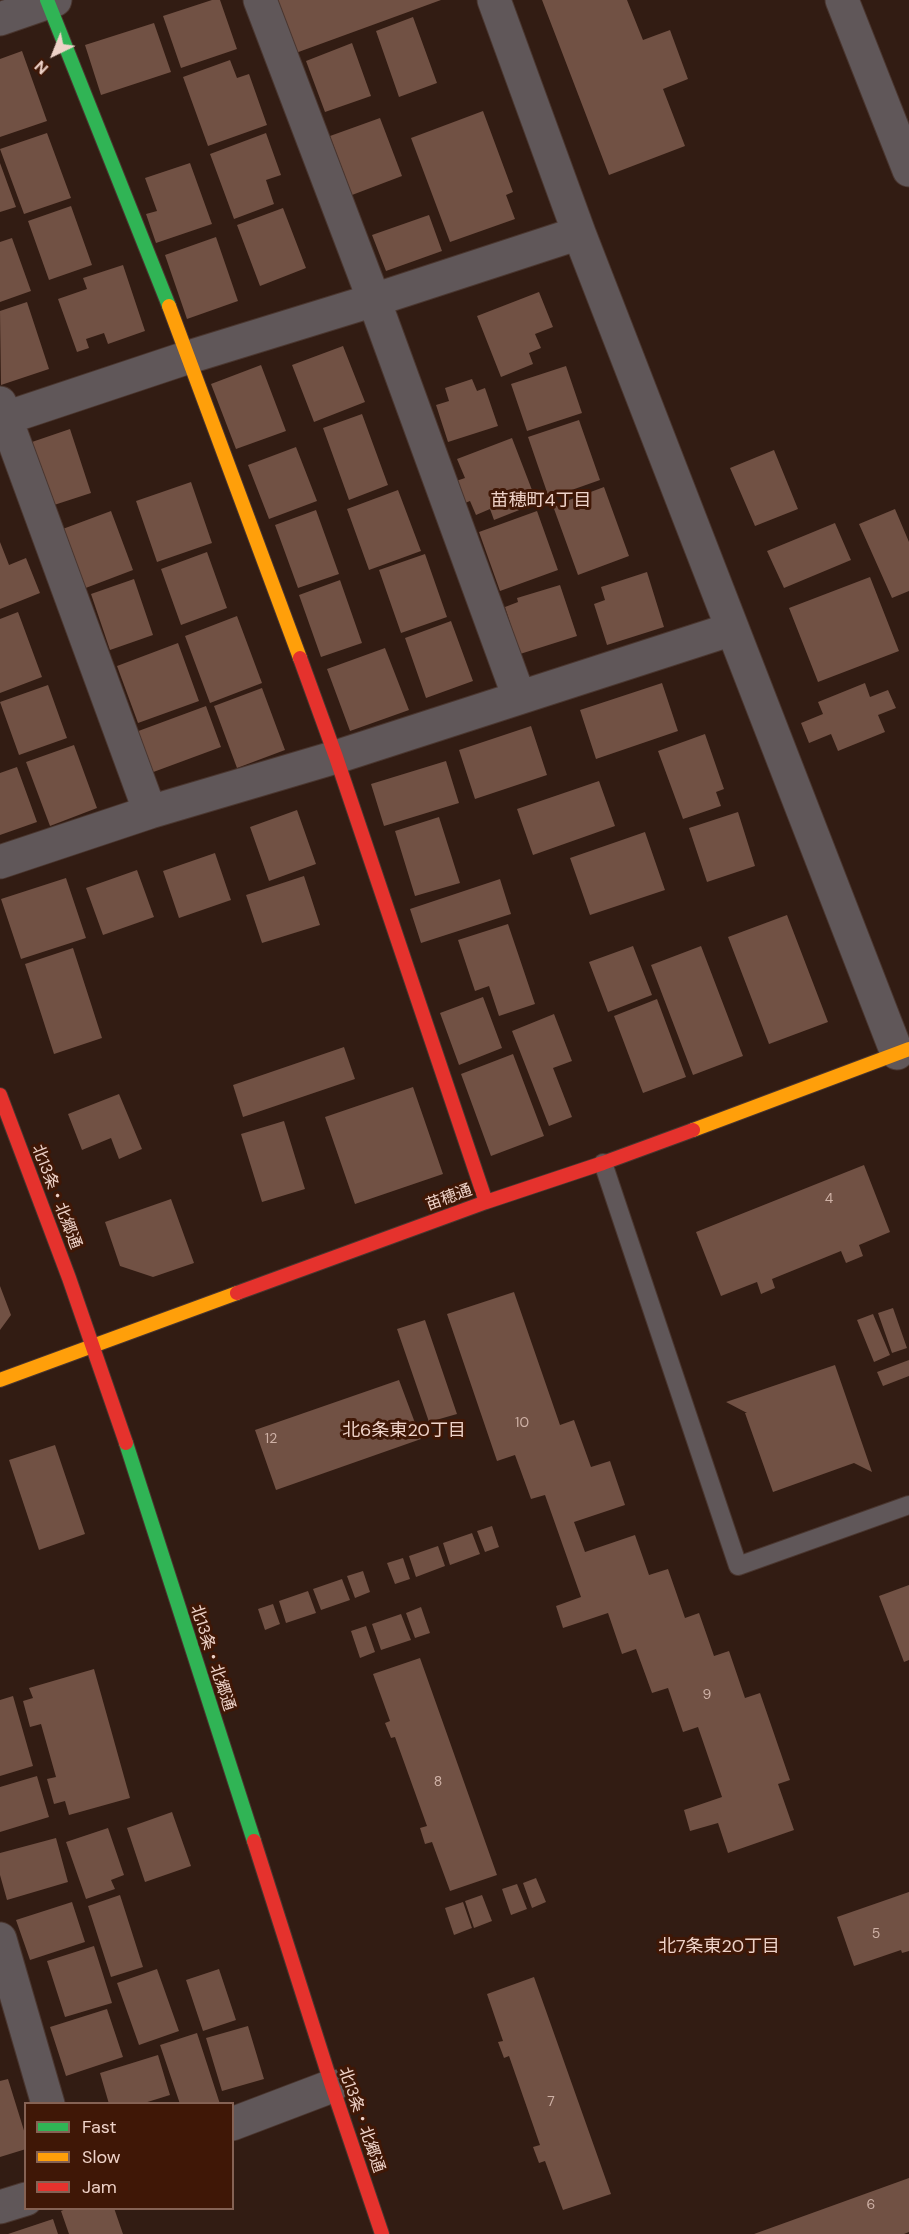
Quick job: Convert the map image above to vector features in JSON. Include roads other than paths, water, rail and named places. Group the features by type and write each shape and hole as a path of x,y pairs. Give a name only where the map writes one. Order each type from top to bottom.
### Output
{"street":[{"path":"260,0 374,300 519,697"},
{"path":"494,0 579,233 732,629 903,1051"},
{"path":"842,0 909,170"},
{"path":"0,19 50,1 189,357 336,757 486,1202"},
{"path":"150,812 2,414 374,300 579,233"},
{"path":"0,862 150,812 336,757 732,629"},
{"name":"苗穂通","path":"0,1380 486,1202 603,1163 903,1051"},
{"name":"北13条・北郷通","path":"0,1095 93,1347 382,2234"},
{"path":"0,1939 48,2102"},
{"path":"234,2123 332,2086"},
{"path":"0,2207 24,2200"}],"lane":[{"path":"603,1163 738,1566 909,1506"}],"district":[{"name":"苗穂町4丁目","path":"541,501"},
{"name":"北6条東20丁目","path":"404,1431"},
{"name":"北7条東20丁目","path":"719,1947"}]}
